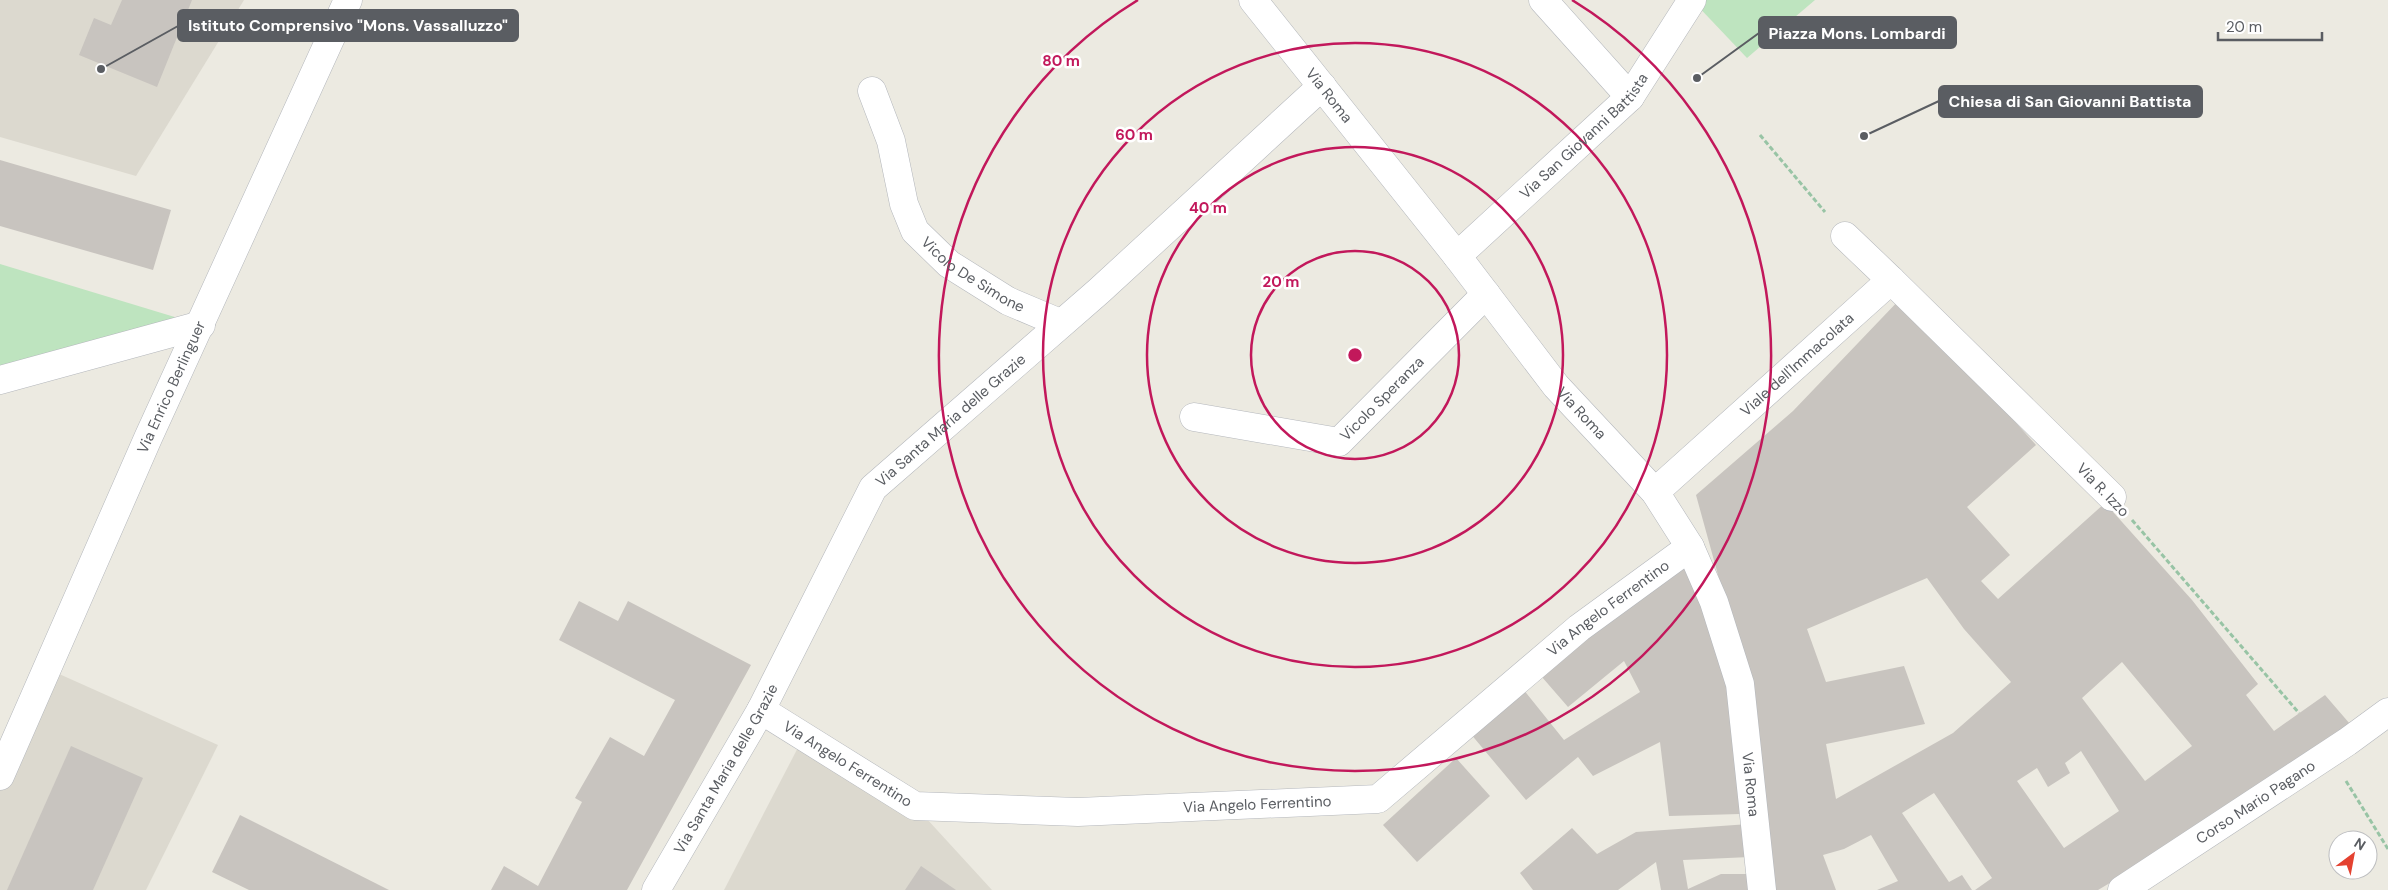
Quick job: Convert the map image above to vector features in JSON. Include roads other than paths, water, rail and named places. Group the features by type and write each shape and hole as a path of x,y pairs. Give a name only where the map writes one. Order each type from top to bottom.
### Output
{"street":[{"name":"Via Enrico Berlinguer","path":"0,776 148,438 348,0"},
{"name":"Via Roma","path":"1253,0 1457,256 1556,386 1655,492 1690,547 1714,602 1740,684 1762,890"},
{"path":"1543,0 1630,97"},
{"name":"Via San Giovanni Battista","path":"1457,256 1630,97 1692,0"},
{"name":"Via Santa Maria delle Grazie","path":"656,890 761,710 873,488 1060,323 1099,291 1322,86"},
{"name":"Vicolo De Simone","path":"872,92 891,141 904,204 915,231 949,264 1008,301 1060,323"},
{"path":"1845,236 1891,280"},
{"name":"Viale dell'Immacolata","path":"1655,492 1891,280"},
{"name":"Via R. Izzo","path":"1891,280 2112,497"},
{"name":"Vicolo Speranza","path":"1194,417 1339,442 1486,294"},
{"path":"0,380 201,325"},
{"name":"Via Angelo Ferrentino","path":"761,710 916,806 1078,812 1378,799 1579,628 1690,547"},
{"name":"Corso Mario Pagano","path":"2122,890 2329,754 2388,712"}],"place":[{"name":"Istituto Comprensivo \"Mons. Vassalluzzo\"","path":"101,69"},
{"name":"Piazza Mons. Lombardi","path":"1697,78"},
{"name":"Chiesa di San Giovanni Battista","path":"1864,136"}]}
